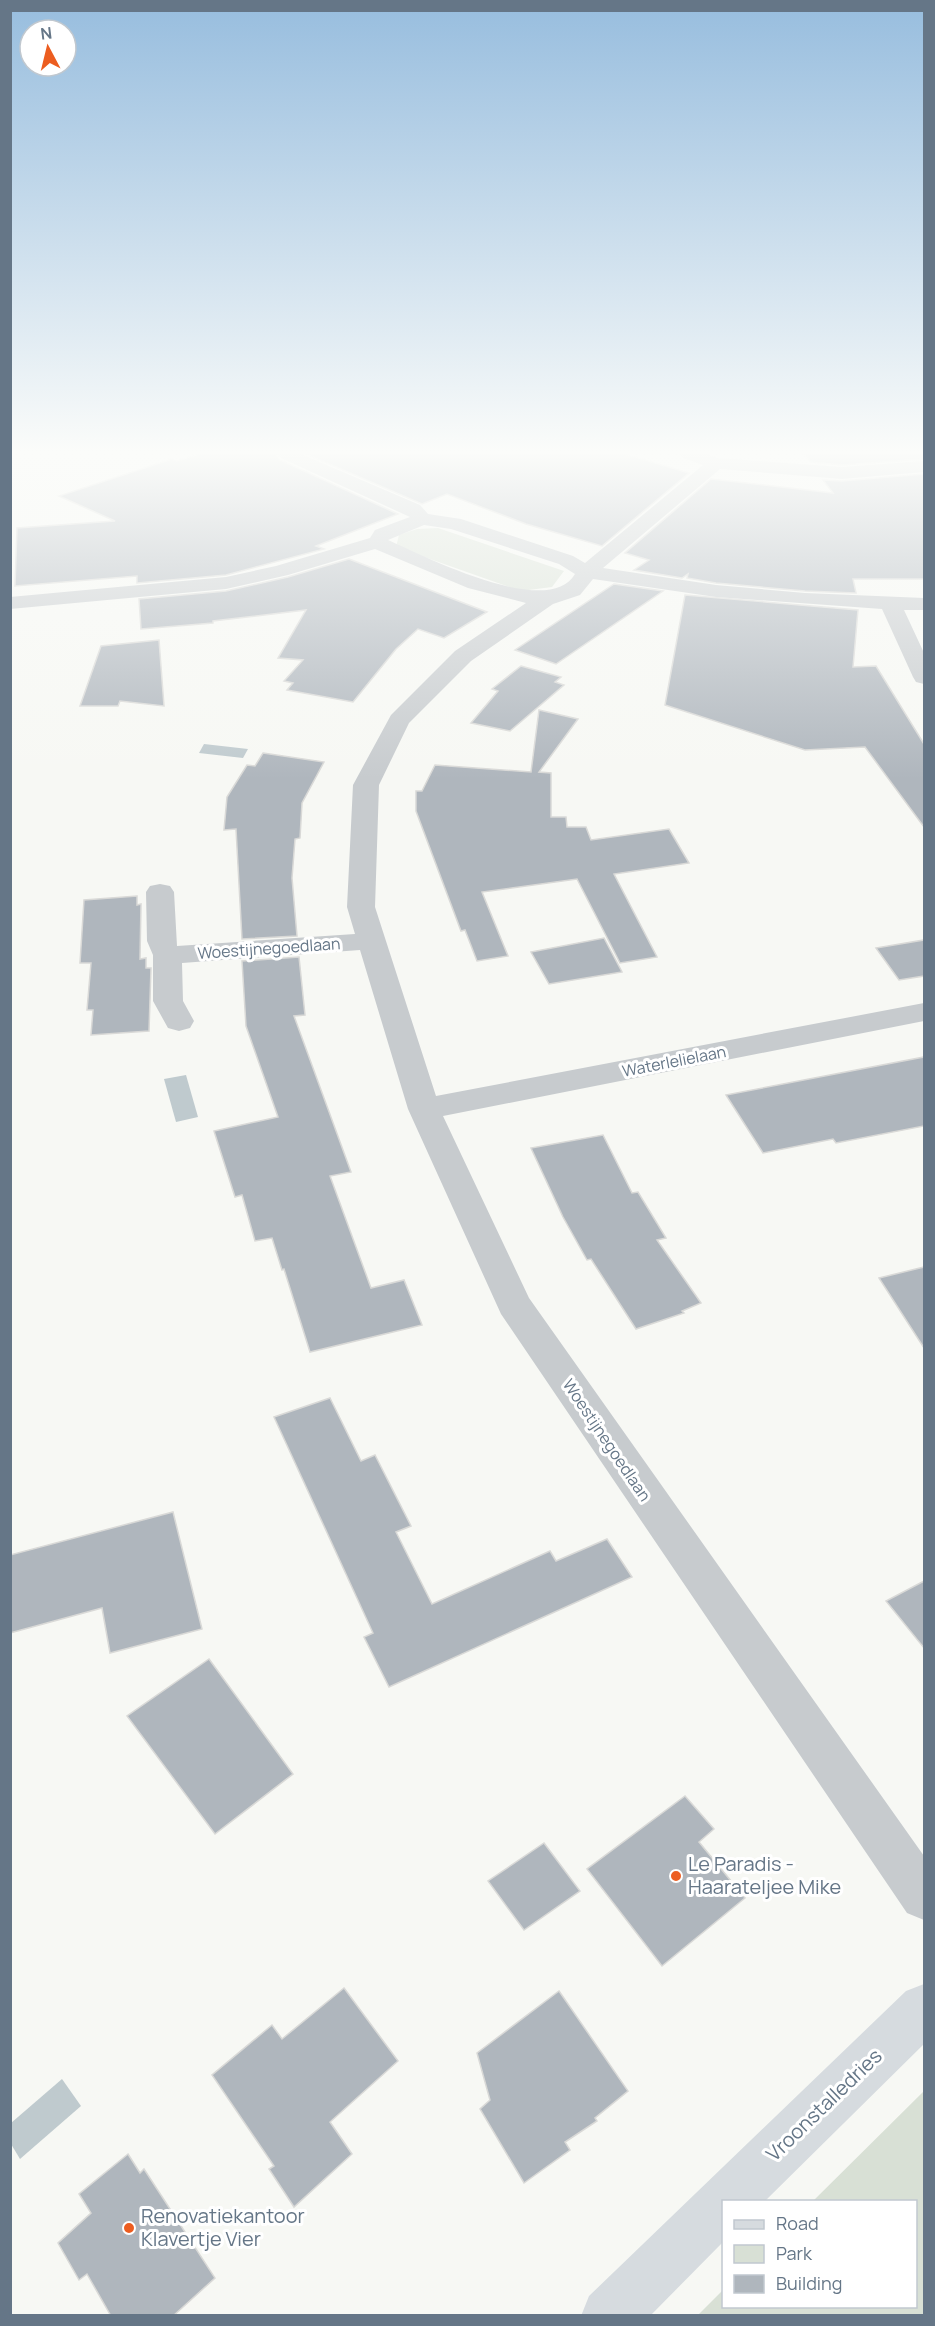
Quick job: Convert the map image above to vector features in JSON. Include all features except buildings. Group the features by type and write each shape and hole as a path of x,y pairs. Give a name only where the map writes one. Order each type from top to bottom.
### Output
{"street":[{"path":"10,603 226,583 309,563"},
{"path":"422,563 516,596 546,599 574,591 586,572 598,563"},
{"path":"570,563 586,572 716,591 891,604 924,604"},
{"name":"Woestijnegoedlaan","path":"546,599 463,656 399,720 366,785 361,907 424,1109 514,1304 754,1654 924,1896"},
{"path":"891,604 924,677"},
{"path":"160,892 161,941 167,955 168,1001 179,1022"},
{"name":"Woestijnegoedlaan","path":"167,955 372,941"},
{"name":"Waterlelielaan","path":"424,1109 924,1012"},
{"name":"Vroonstalledries","path":"726,2200 924,2009"},
{"name":"Vroonstalledries","path":"609,2316 722,2204"}],"green space":[{"path":"440,563 539,563 564,571 552,587 521,591"},
{"path":"924,2091 924,2315 698,2315 722,2291 722,2308 917,2308 917,2200 814,2200"}],"shaded area":[{"path":"204,744 248,749 243,758 199,753"},
{"path":"186,1075 198,1117 176,1122 164,1079"},
{"path":"62,2079 81,2106 20,2159 11,2144 11,2123"}],"place":[{"name":"Le Paradis - Haarateljee Mike","path":"676,1876"},
{"name":"Renovatiekantoor Klavertje Vier","path":"129,2228"}]}
